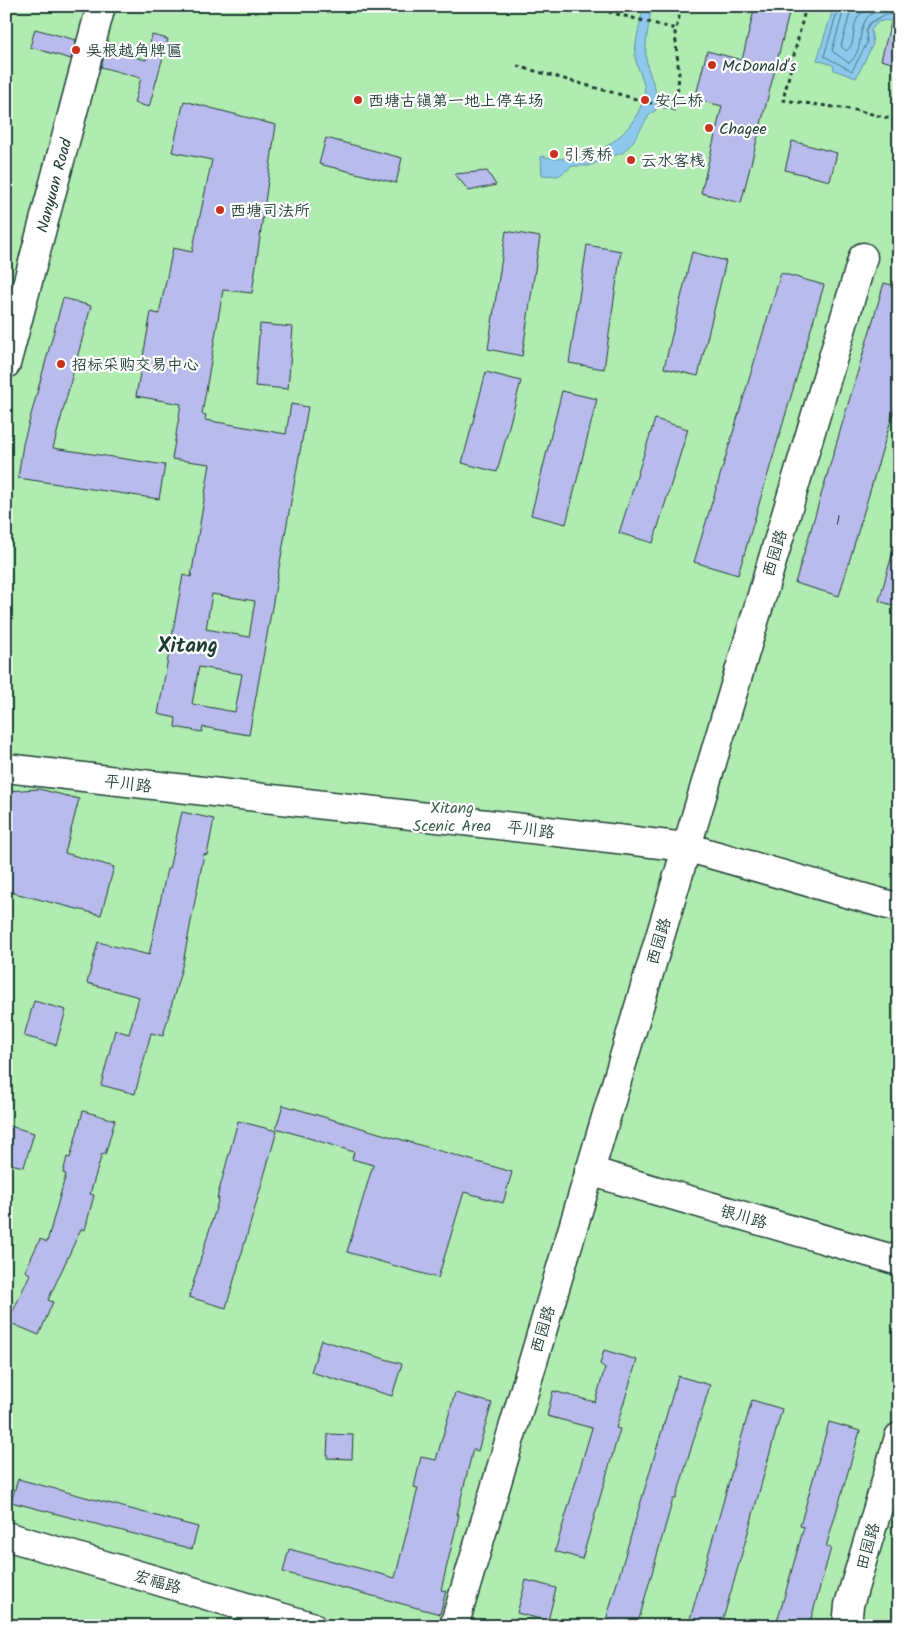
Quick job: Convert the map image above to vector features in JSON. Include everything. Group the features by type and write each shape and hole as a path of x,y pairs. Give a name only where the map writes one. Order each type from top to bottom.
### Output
{"street":[{"name":"Nanyuan Road","path":"6,302 84,6"},
{"name":"Nanyuan Road","path":"6,364 101,6"},
{"name":"西园路","path":"454,1626 863,257"},
{"name":"平川路","path":"6,768 686,847 899,908"},
{"name":"银川路","path":"589,1171 899,1261"},
{"name":"田园路","path":"847,1626 849,1605 899,1437"},
{"name":"宏福路","path":"6,1536 311,1626"}],"path":[{"path":"586,6 676,29"},
{"path":"517,66 676,110 679,75 676,29 682,6"},
{"path":"806,6 783,100 856,110 899,121"}],"green space":[{"name":"Xitang Scenic Area","path":"6,6 899,6 899,1626 6,1626"}],"water":[{"path":"643,6 651,6 646,60 657,99 656,110 650,114 632,143 624,152 588,166 573,166 558,176 542,175 541,156 557,159 574,158 604,148 629,126 638,113 645,92 635,56"},
{"path":"834,6 899,6 899,20 878,22 871,30 873,44 856,78 834,70 833,65 817,60"}],"building":[{"path":"755,6 791,6 741,203 701,193 722,106 695,99 707,51 742,60"},
{"path":"893,15 899,16 899,65 881,60"},
{"path":"35,29 76,40 71,59 30,47"},
{"path":"152,35 168,39 149,107 134,103 141,78 101,67 106,49 146,60"},
{"path":"184,101 276,125 252,293 223,290 202,414 206,415 205,420 286,434 291,404 308,407 249,735 203,727 202,732 175,727 176,718 158,714 183,575 191,577 210,464 172,459 181,404 136,396 151,312 159,314 173,248 192,252 212,160 172,152","holes":["212,594 255,601 249,637 206,629","199,667 242,674 235,712 192,704"]},
{"path":"326,138 402,158 396,183 319,164"},
{"path":"792,141 837,153 830,181 785,170"},
{"path":"487,171 496,185 469,191 455,174"},
{"path":"506,231 540,237 522,356 488,349"},
{"path":"587,245 621,251 604,369 569,363"},
{"path":"692,252 726,261 698,376 664,368"},
{"path":"781,273 824,285 738,575 694,562"},
{"path":"884,283 899,287 899,393 839,596 795,583"},
{"path":"63,298 91,306 53,448 165,465 159,499 18,478 23,444"},
{"path":"260,324 293,327 288,389 255,386"},
{"path":"486,372 521,381 497,472 462,463"},
{"path":"562,391 597,399 566,524 531,515"},
{"path":"655,419 688,429 653,543 619,533"},
{"path":"894,548 899,549 899,607 879,601"},
{"path":"39,789 79,799 65,853 114,867 101,915 6,891 6,791"},
{"path":"182,812 214,819 207,855 204,854 183,963 163,1036 151,1033 135,1094 101,1085 115,1030 129,1034 139,997 87,983 98,942 149,955 167,869 169,869"},
{"path":"34,1001 66,1010 56,1045 24,1036"},
{"path":"283,1105 512,1172 503,1203 464,1192 438,1278 347,1252 373,1165 352,1159 354,1152 276,1128"},
{"path":"83,1111 115,1120 105,1155 102,1154 90,1194 94,1195 85,1230 81,1229 48,1300 53,1302 39,1335 8,1322 30,1274 25,1271 40,1239 47,1242 66,1174 63,1173 67,1157 70,1158"},
{"path":"238,1121 277,1131 226,1308 189,1297 219,1198 217,1198"},
{"path":"6,1125 34,1133 24,1167 6,1163"},
{"path":"321,1340 402,1364 392,1396 311,1372"},
{"path":"604,1350 637,1360 616,1428 620,1429 582,1559 555,1551 592,1428 547,1416 553,1391 595,1402 605,1368 600,1364"},
{"path":"678,1376 710,1385 676,1499 673,1499 637,1626 627,1626 606,1620"},
{"path":"455,1393 492,1403 478,1451 473,1449 441,1590 446,1591 440,1614 283,1572 289,1549 395,1578 418,1488 414,1487 421,1457 436,1460"},
{"path":"752,1400 782,1409 749,1529 721,1626 688,1626"},
{"path":"829,1422 860,1431 826,1547 831,1548 809,1626 776,1626 804,1527 800,1526"},
{"path":"328,1434 353,1435 352,1459 327,1458"},
{"path":"18,1479 198,1527 192,1549 11,1502"},
{"path":"526,1580 556,1588 548,1621 517,1613"}],"place":[{"name":"吴根越角牌匾","path":"76,50"},
{"name":"McDonald's","path":"712,65"},
{"name":"西塘古镇第一地上停车场","path":"358,100"},
{"name":"安仁桥","path":"645,100"},
{"name":"Chagee","path":"709,128"},
{"name":"引秀桥","path":"554,154"},
{"name":"云水客栈","path":"631,160"},
{"name":"西塘司法所","path":"220,210"},
{"name":"招标采购交易中心","path":"61,364"}],"district":[{"name":"Xitang","path":"188,645"}]}
